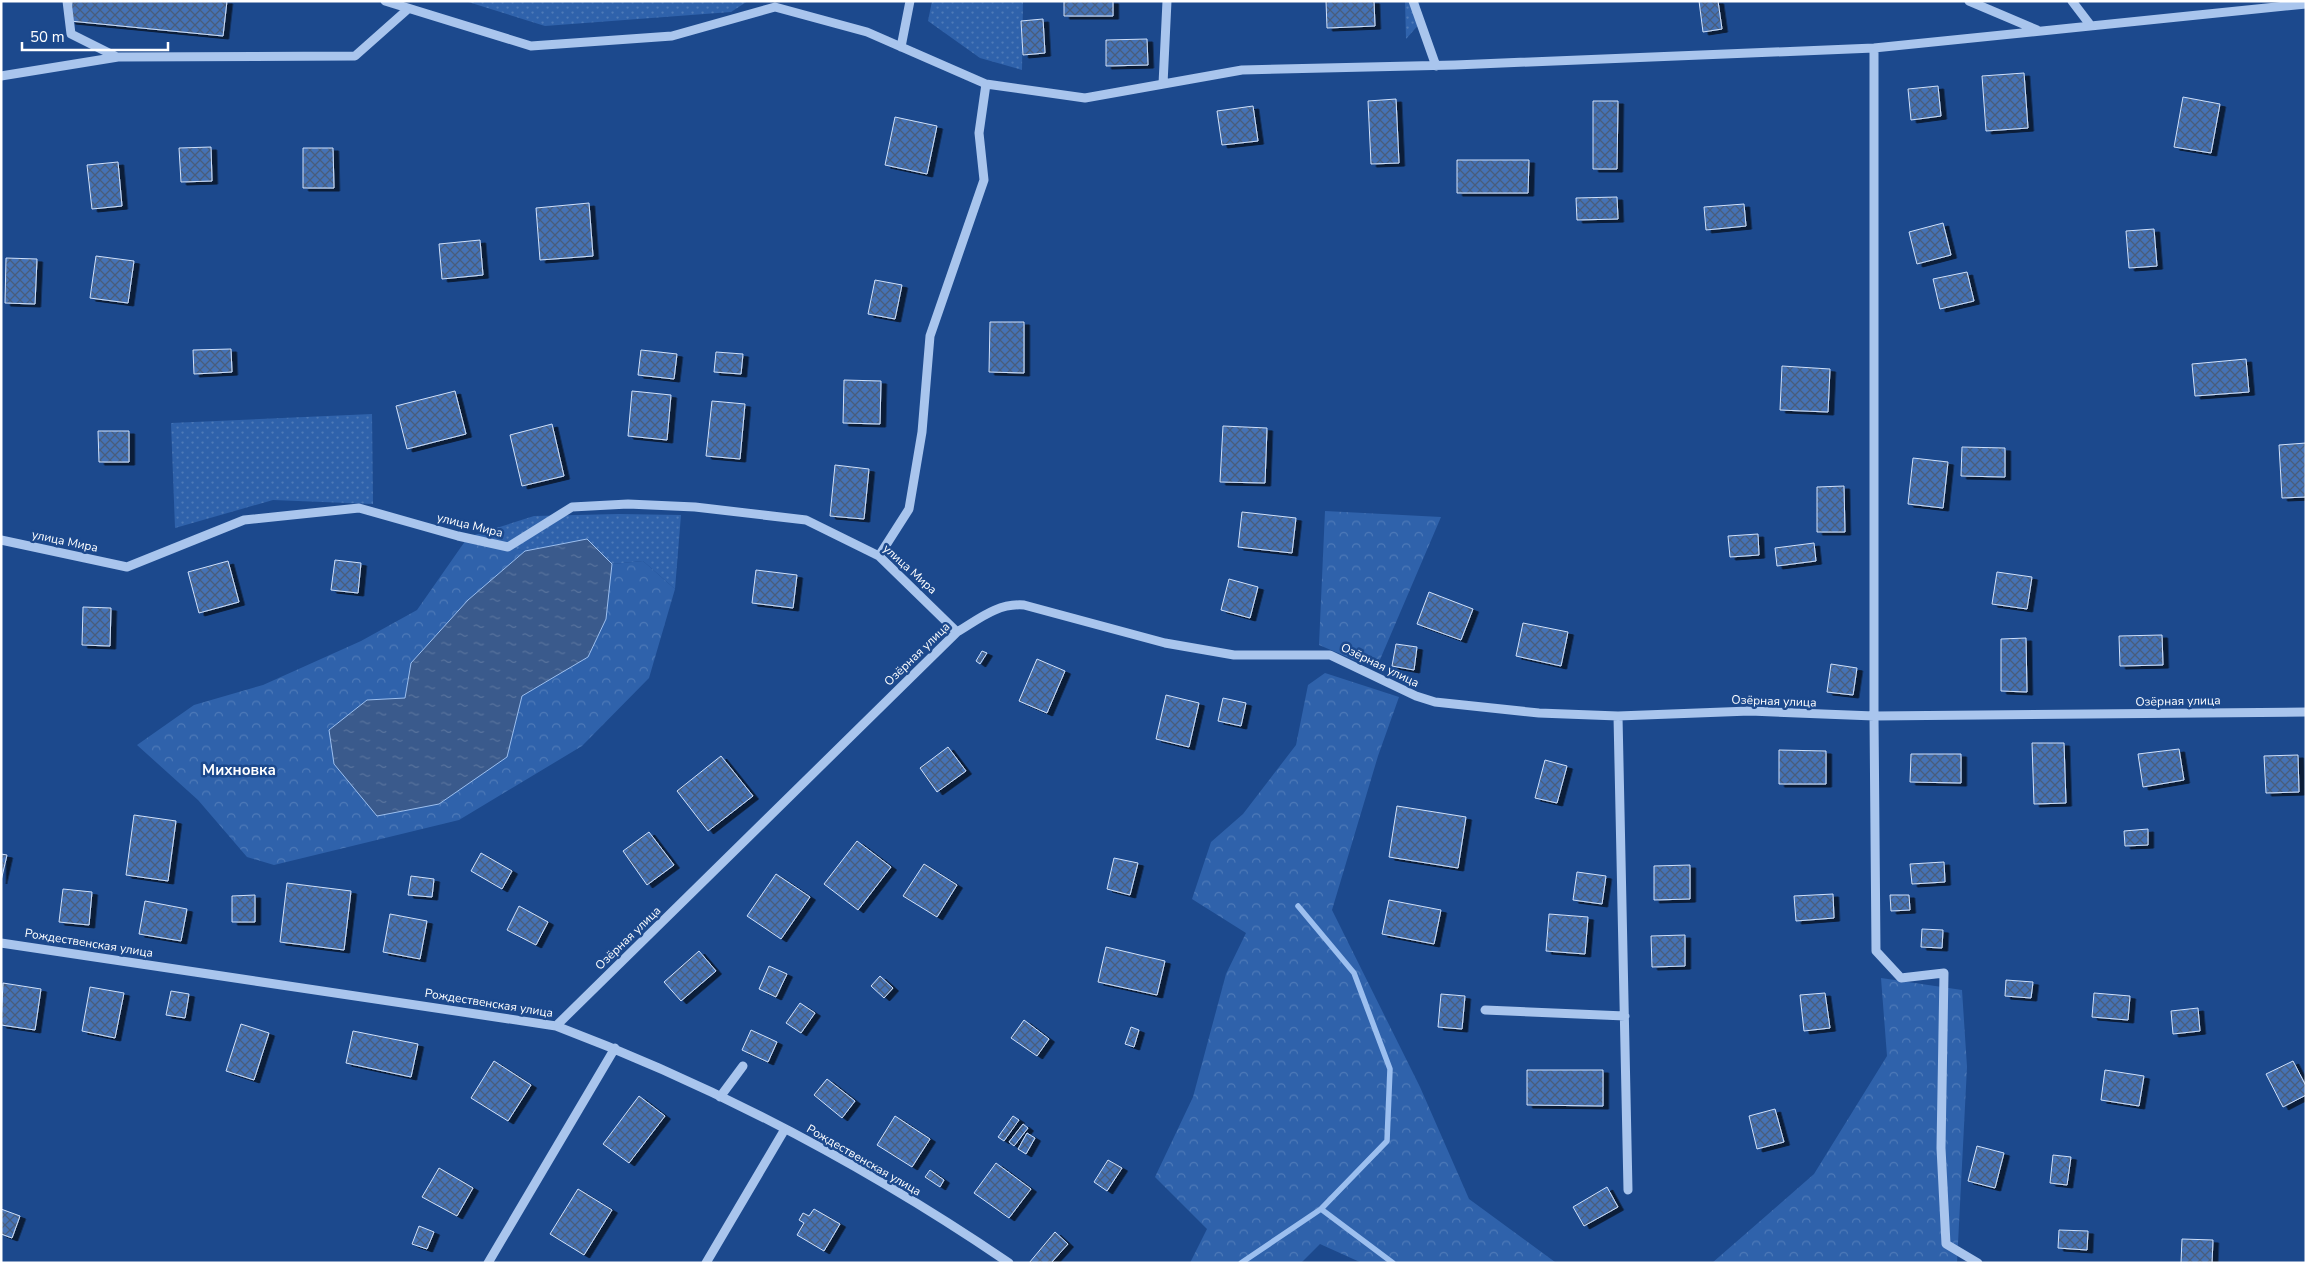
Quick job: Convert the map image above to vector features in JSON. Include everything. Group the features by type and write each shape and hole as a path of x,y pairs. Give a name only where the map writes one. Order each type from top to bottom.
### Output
{"street":[{"path":"67,1 71,34 118,57"},
{"path":"385,1 531,46 672,36 775,4 867,32 986,84 1086,98 1242,70 1436,66 1874,48 2306,4"},
{"path":"901,47 910,1"},
{"path":"1163,84 1167,1"},
{"path":"1413,1 1436,66"},
{"path":"1968,1 2039,31"},
{"path":"2072,1 2092,26"},
{"path":"1,76 118,57 355,56 408,9"},
{"path":"1874,48 1876,951 1900,978 1944,973 1941,1148 1946,1244 1978,1263"},
{"path":"879,556 910,509 922,432 930,336 984,180 979,133 986,84"},
{"name":"улица Мира","path":"1,540 127,567 244,520 360,508 458,536 508,547 572,507 628,504 696,507 806,520 879,556 957,632"},
{"name":"Озёрная улица","path":"556,1026 957,632 995,609 1007,604 1024,605 1165,644 1234,655 1330,655 1416,696 1448,705 1539,713 1618,716 1750,711 1874,716 2306,712"},
{"path":"1618,716 1628,1190"},
{"name":"Рождественская улица","path":"1,943 556,1026 615,1048 785,1129 885,1184 1008,1263"},
{"path":"1485,1010 1625,1016"},
{"path":"488,1263 615,1048"},
{"path":"720,1097 743,1066"},
{"path":"706,1263 785,1129"}],"green space":[{"path":"465,1 748,1 731,12 545,26"},
{"path":"932,1 1023,1 1022,70 980,58 928,21"},
{"path":"1405,1 1419,1 1421,22 1406,39"},
{"path":"372,414 373,504 273,500 175,528 171,423"},
{"path":"1325,511 1441,517 1376,669 1319,645"},
{"path":"681,515 675,589 643,561 612,564 587,539 525,551 468,537 534,516"},
{"path":"468,537 525,551 468,600 411,663 405,698 367,700 507,757 522,696 588,656 606,619 612,564 643,561 675,589 649,678 582,746 459,820 274,865 247,857 198,800 137,745 194,705 263,685 361,641 417,610"},
{"path":"1325,673 1399,697 1378,756 1332,910 1420,1087 1469,1199 1555,1262 1604,1263 1362,1263 1320,1244 1301,1263 1190,1263 1207,1229 1155,1177 1193,1097 1226,974 1246,933 1192,899 1211,842 1243,814 1296,745 1308,685"},
{"path":"1881,978 1962,990 1967,1067 1957,1263 1712,1263 1814,1174 1887,1056"}],"water":[{"path":"587,539 612,564 606,619 588,657 522,696 507,757 439,804 377,816 334,764 329,730 367,700 405,698 411,663 468,600 525,551"}],"building":[{"path":"72,1 227,1 223,36 70,21"},
{"path":"1064,1 1113,1 1113,16 1064,16"},
{"path":"1326,1 1374,1 1375,26 1327,28"},
{"path":"1699,1 1718,1 1722,29 1703,32"},
{"path":"1043,19 1045,53 1023,55 1021,21"},
{"path":"1147,39 1148,65 1106,66 1106,40"},
{"path":"2024,73 2028,128 1986,131 1982,76"},
{"path":"1938,86 1941,116 1911,120 1908,89"},
{"path":"2183,97 2220,104 2211,153 2174,147"},
{"path":"1396,99 1399,163 1371,164 1368,101"},
{"path":"1593,101 1618,101 1617,169 1593,169"},
{"path":"1253,106 1258,141 1222,145 1217,111"},
{"path":"895,117 937,126 927,174 885,165"},
{"path":"211,147 212,181 181,182 179,148"},
{"path":"303,148 333,148 334,188 303,188"},
{"path":"1457,160 1529,160 1528,193 1457,193"},
{"path":"118,162 122,206 92,209 87,165"},
{"path":"1617,197 1618,219 1577,220 1576,198"},
{"path":"589,203 593,256 540,260 536,208"},
{"path":"1744,204 1746,226 1706,230 1704,207"},
{"path":"1943,223 1951,255 1917,264 1909,232"},
{"path":"2154,229 2157,266 2129,268 2126,231"},
{"path":"480,240 483,275 442,279 439,244"},
{"path":"96,256 134,261 128,303 90,298"},
{"path":"6,258 37,259 35,304 5,303"},
{"path":"1967,272 1974,301 1940,309 1933,279"},
{"path":"875,280 902,285 895,319 868,314"},
{"path":"990,322 1024,322 1024,373 989,372"},
{"path":"231,349 232,372 194,374 193,350"},
{"path":"641,350 677,354 674,379 638,375"},
{"path":"716,352 743,354 741,374 714,372"},
{"path":"2246,359 2249,392 2195,396 2192,364"},
{"path":"1782,366 1830,369 1828,412 1780,410"},
{"path":"844,380 881,381 880,424 843,423"},
{"path":"455,391 466,434 407,449 396,406"},
{"path":"632,391 671,395 667,440 628,436"},
{"path":"712,401 745,404 740,459 706,456"},
{"path":"552,424 564,476 522,486 510,435"},
{"path":"1223,426 1267,428 1265,483 1220,482"},
{"path":"98,431 129,431 129,462 99,462"},
{"path":"2306,443 2306,497 2282,498 2279,445"},
{"path":"1962,447 2005,448 2005,477 1961,476"},
{"path":"1913,458 1948,462 1943,508 1908,504"},
{"path":"835,465 869,469 864,519 830,516"},
{"path":"1844,486 1845,532 1817,532 1817,487"},
{"path":"1242,512 1296,518 1292,553 1238,547"},
{"path":"1758,534 1759,555 1730,557 1728,536"},
{"path":"1814,543 1816,561 1777,566 1775,548"},
{"path":"335,560 361,563 358,593 331,590"},
{"path":"228,561 239,602 199,613 188,572"},
{"path":"756,570 797,575 793,608 752,603"},
{"path":"1997,572 2032,577 2027,609 1992,604"},
{"path":"1229,579 1258,587 1250,618 1221,610"},
{"path":"1429,592 1473,609 1461,640 1417,624"},
{"path":"83,607 111,608 110,646 82,645"},
{"path":"1523,623 1568,632 1561,666 1516,656"},
{"path":"2162,635 2163,665 2120,666 2119,636"},
{"path":"2026,638 2027,692 2001,691 2001,639"},
{"path":"1396,644 1417,647 1414,670 1392,666"},
{"path":"982,651 987,653 980,664 976,661"},
{"path":"1037,659 1065,671 1047,713 1019,701"},
{"path":"1831,664 1857,668 1853,695 1827,692"},
{"path":"1166,695 1199,703 1189,747 1156,739"},
{"path":"1223,698 1246,703 1241,726 1218,721"},
{"path":"2032,743 2064,743 2066,803 2034,804"},
{"path":"948,747 966,771 937,792 920,768"},
{"path":"2179,749 2184,780 2143,787 2138,754"},
{"path":"1779,750 1826,751 1826,784 1779,784"},
{"path":"1911,754 1961,754 1961,783 1910,782"},
{"path":"2298,755 2299,792 2266,793 2264,756"},
{"path":"721,756 753,796 708,831 677,791"},
{"path":"1545,760 1567,766 1557,803 1535,798"},
{"path":"1397,806 1466,817 1458,868 1389,857"},
{"path":"134,815 176,821 168,881 126,875"},
{"path":"2148,829 2148,845 2125,846 2124,831"},
{"path":"649,832 674,865 647,885 623,851"},
{"path":"857,841 891,867 858,910 824,884"},
{"path":"481,853 512,871 502,889 471,871"},
{"path":"1,854 7,855 1,881"},
{"path":"1114,858 1138,863 1130,895 1107,889"},
{"path":"1944,862 1945,882 1912,884 1910,864"},
{"path":"924,864 957,885 937,917 903,896"},
{"path":"1690,865 1690,899 1654,900 1654,866"},
{"path":"1577,872 1606,876 1602,904 1573,900"},
{"path":"776,874 810,897 781,939 747,916"},
{"path":"411,876 434,879 432,897 408,895"},
{"path":"287,883 351,891 344,950 280,942"},
{"path":"63,889 92,892 89,925 59,922"},
{"path":"1833,894 1834,918 1796,921 1794,896"},
{"path":"255,895 255,922 232,922 232,896"},
{"path":"1890,895 1909,895 1910,910 1891,911"},
{"path":"1389,900 1441,910 1434,944 1382,934"},
{"path":"145,901 187,909 181,941 139,934"},
{"path":"519,906 548,922 536,945 507,930"},
{"path":"390,914 427,921 420,959 383,952"},
{"path":"1549,914 1588,917 1585,954 1546,951"},
{"path":"1922,929 1943,930 1942,948 1921,947"},
{"path":"1685,935 1685,966 1652,967 1651,936"},
{"path":"1106,947 1165,961 1157,995 1098,982"},
{"path":"699,951 716,971 681,1001 664,982"},
{"path":"769,966 787,974 776,997 759,989"},
{"path":"880,976 893,988 884,998 871,986"},
{"path":"2006,980 2033,982 2031,998 2005,996"},
{"path":"3,983 41,989 35,1030 1,1025"},
{"path":"90,987 124,993 115,1038 82,1031"},
{"path":"171,991 189,994 185,1018 166,1015"},
{"path":"1825,993 1830,1028 1804,1031 1800,995"},
{"path":"2094,993 2130,996 2128,1020 2092,1017"},
{"path":"1441,994 1465,996 1462,1029 1438,1027"},
{"path":"800,1003 815,1013 801,1033 786,1023"},
{"path":"2198,1008 2200,1031 2173,1034 2171,1011"},
{"path":"1024,1020 1049,1039 1037,1056 1011,1038"},
{"path":"241,1024 269,1033 254,1080 226,1071"},
{"path":"1131,1027 1139,1030 1134,1047 1125,1044"},
{"path":"751,1030 777,1042 768,1062 742,1050"},
{"path":"353,1031 418,1044 411,1077 346,1063"},
{"path":"494,1061 531,1085 508,1121 471,1098"},
{"path":"2293,1061 2306,1086 2306,1095 2283,1107 2266,1074"},
{"path":"1527,1070 1603,1070 1603,1106 1527,1105"},
{"path":"2105,1070 2144,1076 2139,1106 2101,1100"},
{"path":"827,1079 855,1101 842,1118 814,1095"},
{"path":"639,1096 665,1116 629,1163 603,1144"},
{"path":"1775,1109 1784,1142 1757,1149 1749,1116"},
{"path":"895,1116 930,1139 912,1167 877,1145"},
{"path":"1013,1116 1019,1120 1004,1141 998,1137"},
{"path":"1023,1124 1028,1128 1014,1146 1009,1142"},
{"path":"1027,1133 1035,1138 1026,1154 1018,1149"},
{"path":"1977,1146 2004,1153 1995,1188 1968,1181"},
{"path":"2053,1155 2071,1157 2067,1185 2050,1183"},
{"path":"1108,1160 1122,1168 1107,1191 1094,1182"},
{"path":"996,1163 1031,1189 1009,1218 974,1193"},
{"path":"439,1168 473,1188 457,1216 422,1197"},
{"path":"930,1170 944,1180 940,1187 925,1177"},
{"path":"1607,1187 1618,1207 1584,1226 1573,1207"},
{"path":"578,1189 612,1210 584,1255 550,1234"},
{"path":"1,1209 20,1216 12,1238 1,1234"},
{"path":"814,1209 840,1224 824,1251 797,1235 804,1223 799,1220 803,1213 809,1216"},
{"path":"419,1226 434,1232 427,1249 412,1244"},
{"path":"2059,1230 2088,1231 2087,1250 2058,1248"},
{"path":"1055,1232 1068,1244 1051,1263 1029,1263"},
{"path":"2182,1239 2213,1240 2212,1263 2181,1263"}],"waterway":[{"path":"1298,906 1354,973 1390,1069 1387,1141 1321,1209"},
{"path":"1241,1263 1321,1209 1393,1263"}],"district":[{"name":"Михновка","path":"239,770"}]}
